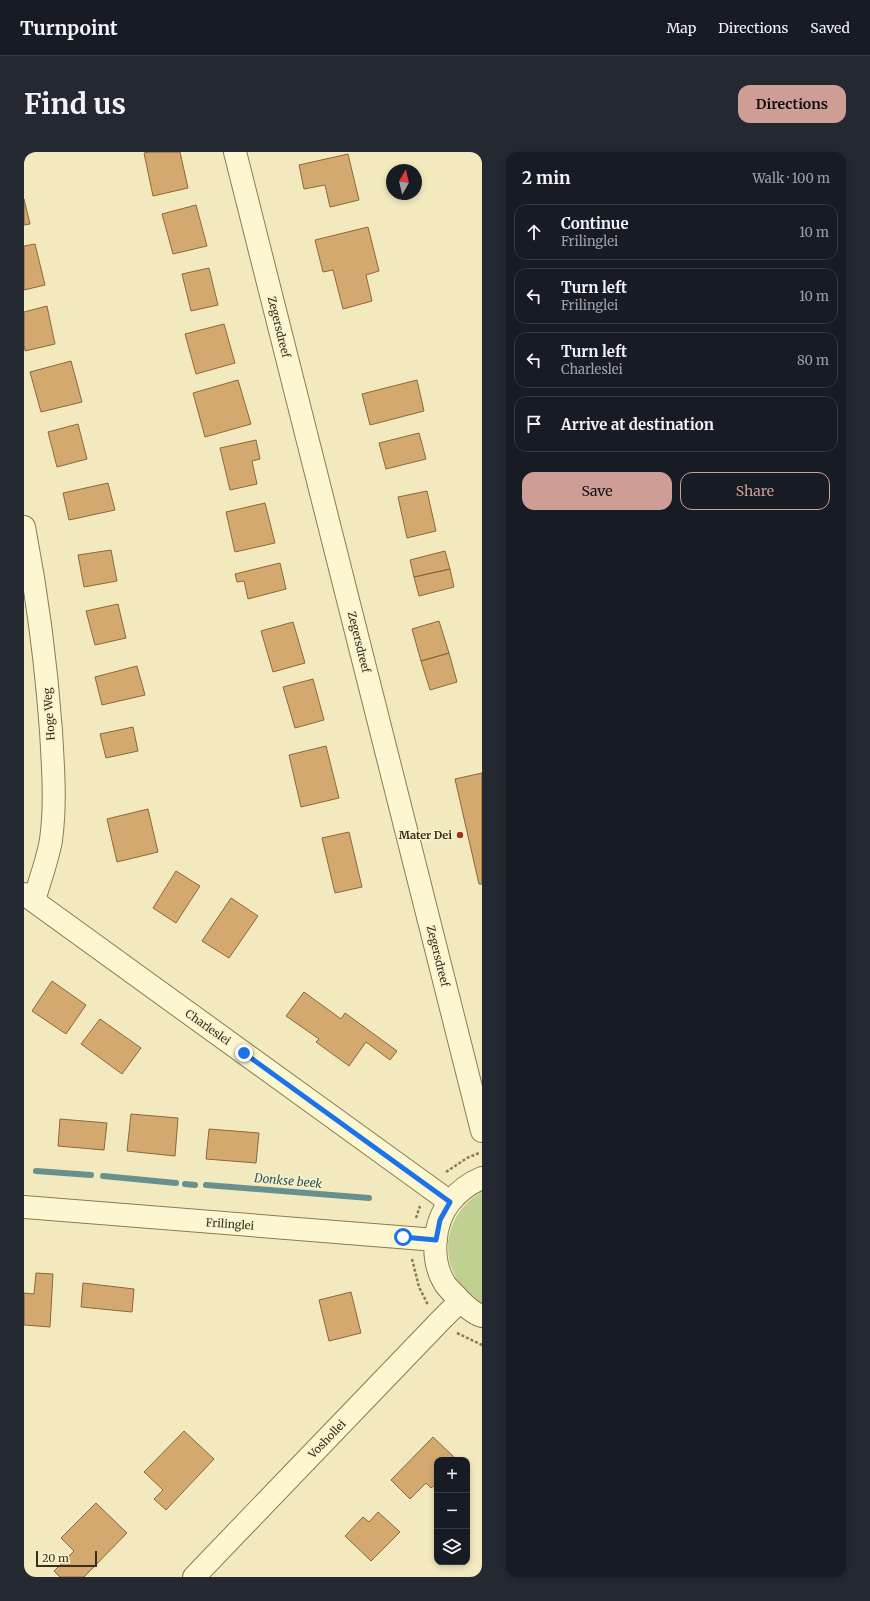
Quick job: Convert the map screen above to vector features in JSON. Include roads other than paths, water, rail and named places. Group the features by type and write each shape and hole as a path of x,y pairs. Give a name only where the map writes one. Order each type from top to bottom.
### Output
{"street":[{"name":"Zegersdreef","path":"235,152 482,1131"},
{"name":"Hoge Weg","path":"24,527 36,589 47,680 54,807 51,842 29,898"},
{"name":"Charleslei","path":"29,898 450,1202"},
{"path":"482,1178 469,1184 450,1202 440,1220 436,1240 437,1262 445,1283 460,1301 482,1316"},
{"name":"Frilinglei","path":"24,1207 436,1240"},
{"name":"Voshollei","path":"194,1577 460,1301"}],"waterway":[{"name":"Donkse beek","path":"36,1171 91,1175"},
{"name":"Donkse beek","path":"103,1176 176,1183"},
{"name":"Donkse beek","path":"185,1184 195,1185"},
{"name":"Donkse beek","path":"206,1185 369,1198"}],"place":[{"name":"Mater Dei","path":"460,835"}]}
